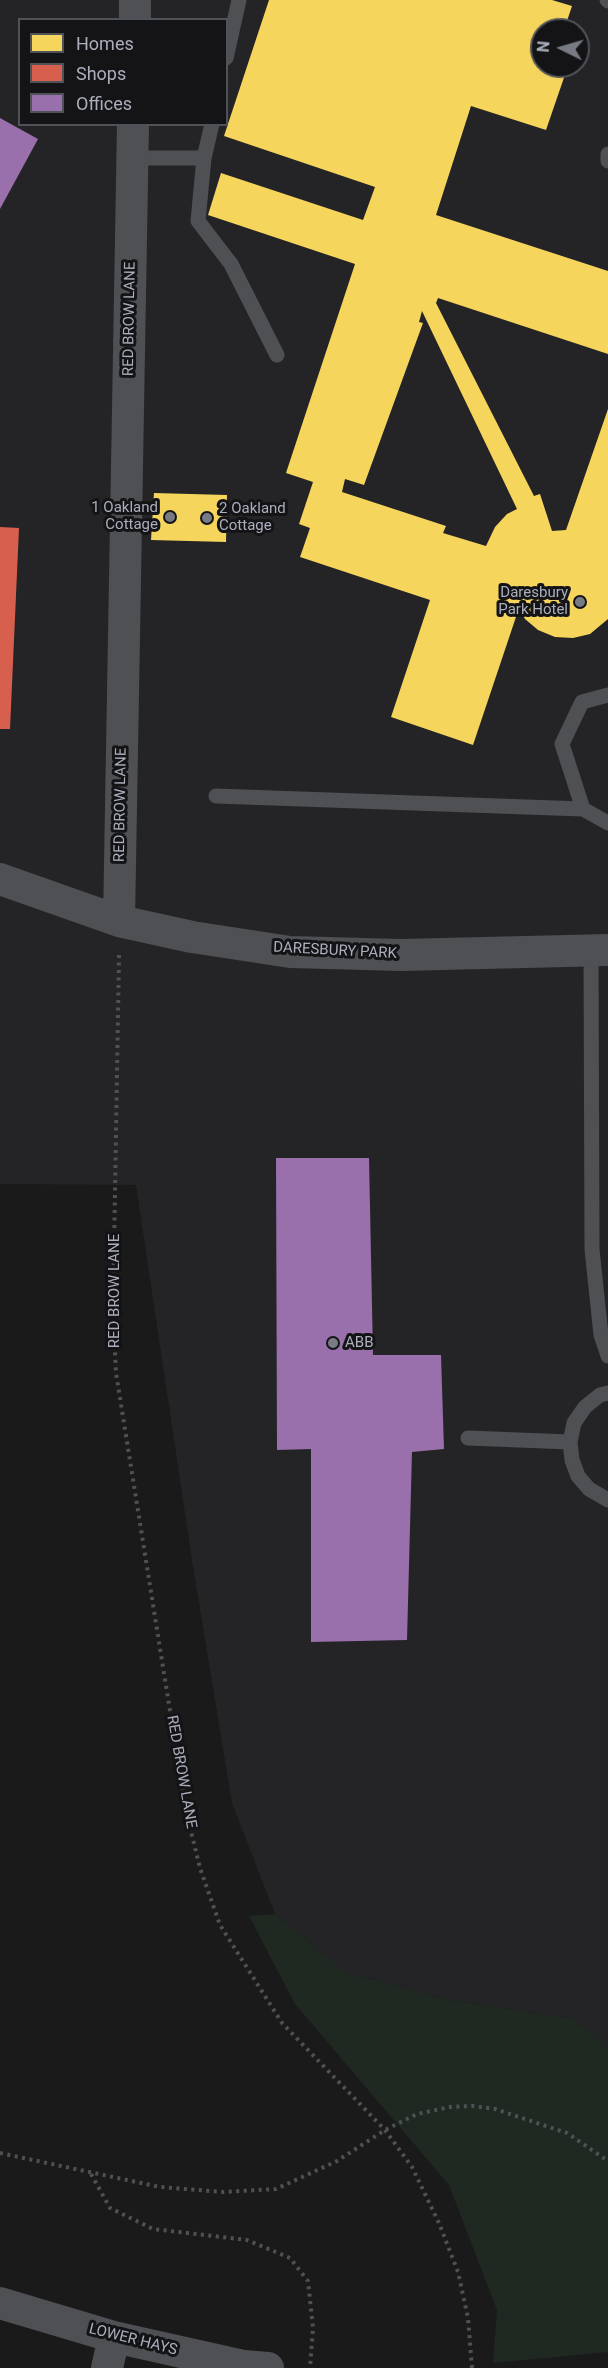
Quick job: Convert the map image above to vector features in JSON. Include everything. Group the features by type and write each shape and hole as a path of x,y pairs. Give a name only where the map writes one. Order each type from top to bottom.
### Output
{"street":[{"path":"135,0 135,18"},
{"name":"RED BROW LANE","path":"119,921 134,126"},
{"name":"DARESBURY PARK","path":"0,879 119,921 192,937 290,952 401,954 599,950"},
{"name":"LOWER HAYS","path":"0,2304 114,2337 244,2366 268,2368"},
{"path":"106,2368 114,2337"}],"lane":[{"path":"228,49 239,0"},
{"path":"212,126 204,158 198,221 231,264 277,355"},
{"path":"608,154 608,161"},
{"path":"133,158 204,158"},
{"path":"583,809 562,744 582,702 608,695"},
{"path":"216,796 583,809 608,823"},
{"path":"599,950 592,1249 602,1335 608,1356"},
{"path":"608,1393 600,1395 585,1407 574,1424 570,1442 572,1460 578,1476 589,1489 608,1500"},
{"path":"468,1438 570,1442"}],"path":[{"name":"RED BROW LANE","path":"119,921 113,1310 116,1373 186,1811 200,1868 220,1925 282,2024 385,2130 412,2167 439,2223 458,2272 468,2318 472,2368"},
{"path":"0,2153 160,2187 223,2192 276,2189 337,2161 385,2130 417,2114 450,2107 472,2106 495,2109 567,2133 608,2161"},
{"path":"91,2173 110,2208 153,2229 247,2240 290,2258 308,2281 313,2328 310,2368"}],"shaded area":[{"path":"0,0 608,0 608,2047 572,2018 449,2000 346,1972 275,1914 232,1803 192,1560 136,1185 0,1184"},
{"path":"275,1914 346,1972 449,2000 572,2018 608,2047 608,2352 493,2363 497,2310 449,2185 295,2004 249,1916"}],"building: Homes":[{"path":"269,0 552,0 572,6 568,18 530,18 530,78 564,78 546,130 471,106 436,215 608,271 608,354 438,298 436,303 534,496 540,494 552,531 566,530 608,409 608,619 590,634 573,638 555,637 538,630 525,619 519,608 473,745 391,717 430,600 300,557 310,528 299,524 313,482 286,473 355,264 208,215 221,173 363,220 375,187 224,136","holes":["422,311 517,509 507,514 495,527 486,546 443,533 446,526 342,492 345,479 364,485 423,323 419,322"]},
{"path":"154,493 227,495 226,542 151,540"}],"building: Shops":[{"path":"0,527 19,528 10,729 0,729"}],"building: Offices":[{"path":"0,118 38,139 0,209"},
{"path":"276,1158 369,1158 373,1355 441,1355 444,1449 412,1452 407,1640 311,1642 311,1449 277,1450"}],"place":[{"name":"1 Oakland Cottage","path":"170,517"},
{"name":"2 Oakland Cottage","path":"207,518"},
{"name":"Daresbury Park Hotel","path":"580,602"},
{"name":"ABB","path":"333,1343"}]}
